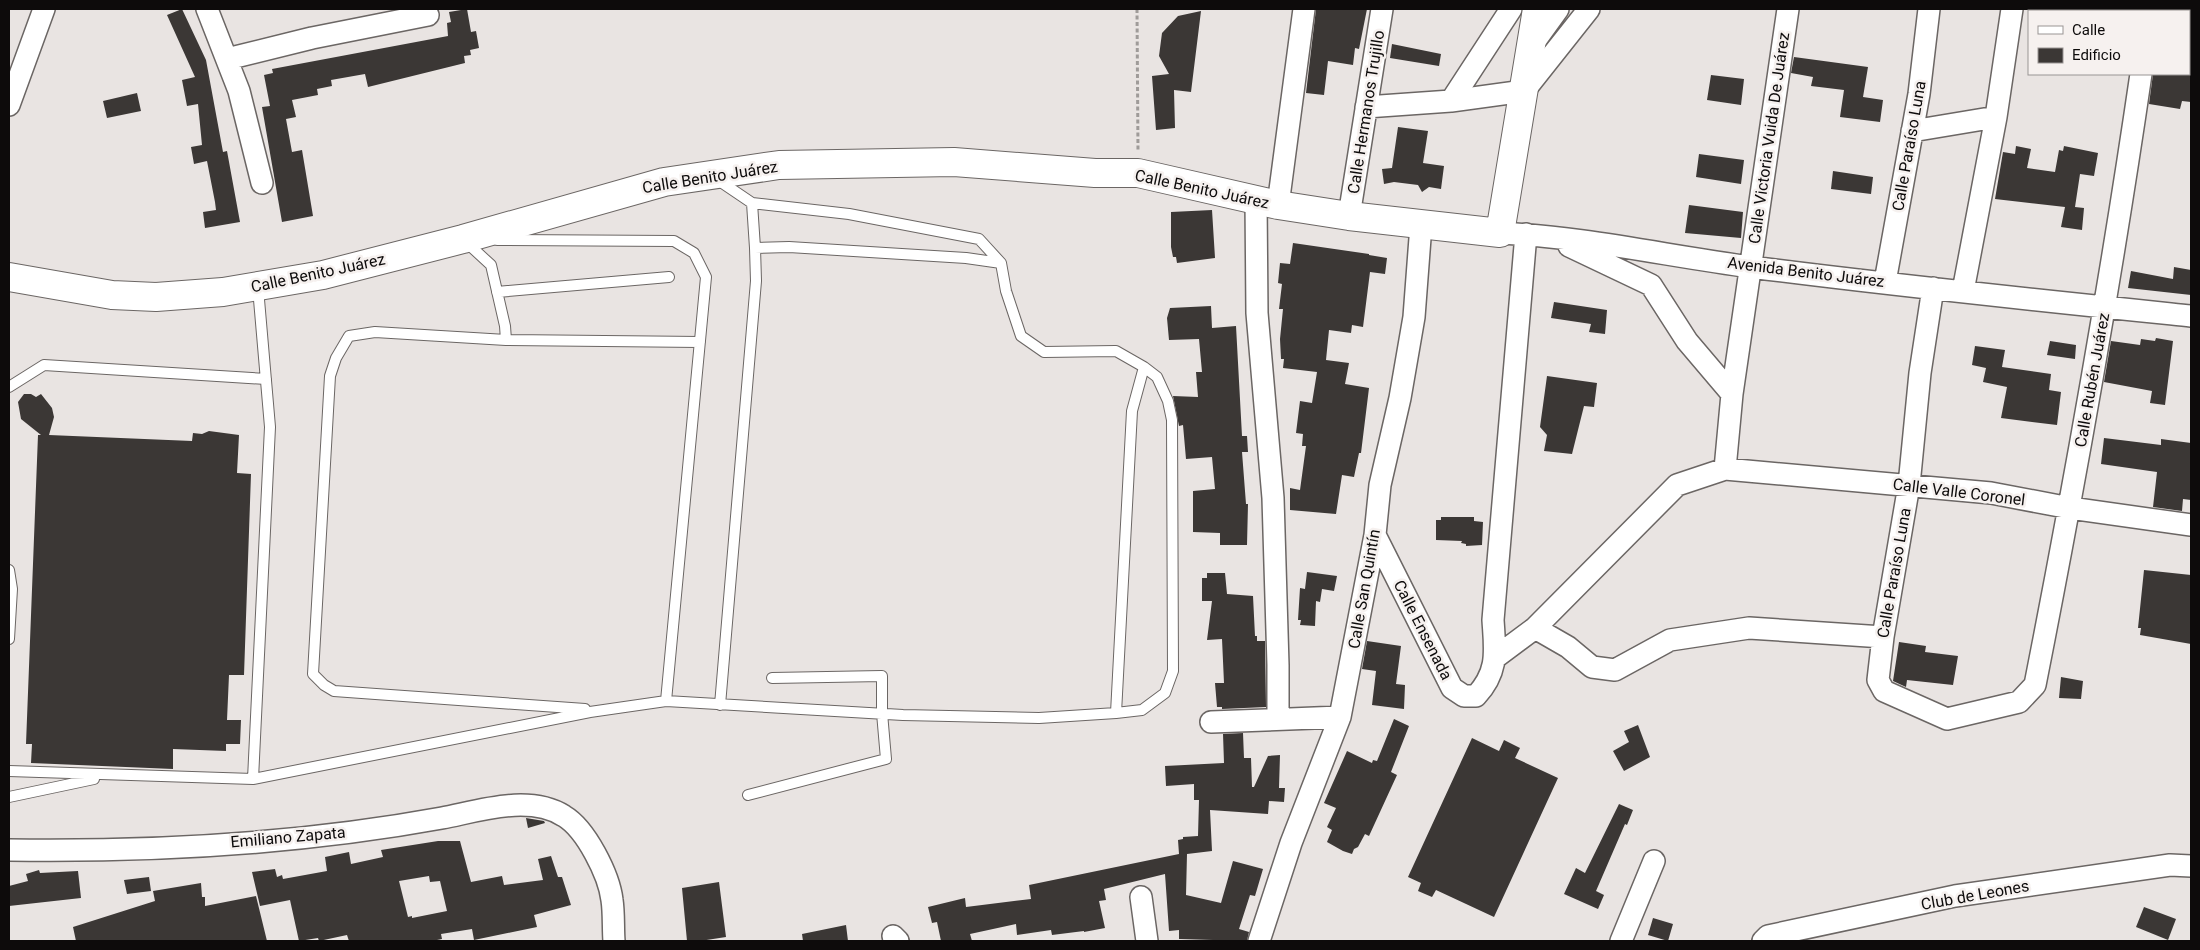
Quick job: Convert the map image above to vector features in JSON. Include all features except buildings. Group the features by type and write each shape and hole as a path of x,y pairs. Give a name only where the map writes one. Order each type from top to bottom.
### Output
{"street":[{"path":"9,105 44,9"},
{"path":"207,9 239,90 262,184"},
{"path":"1278,719 1273,498 1257,313 1267,202 1304,9"},
{"name":"Calle Hermanos Trujillo","path":"1349,216 1382,9"},
{"path":"1451,101 1511,9"},
{"path":"1496,657 1493,620 1513,234 1524,91 1537,9"},
{"path":"1531,45 1558,9"},
{"path":"1366,107 1451,101 1524,91 1589,9"},
{"name":"Calle Victoria Vuida De Juárez","path":"1725,469 1732,394 1788,9"},
{"name":"Calle Paraíso Luna","path":"1885,282 1912,131 1929,9"},
{"path":"1963,291 1996,117 2012,9"},
{"path":"227,59 312,38 428,14"},
{"name":"Calle Rubén Juárez","path":"1878,680 1884,690 1947,719 2019,702 2035,685 2070,508 2104,307 2140,75"},
{"path":"1912,131 1996,117"},
{"name":"Calle Benito Juárez","path":"9,277 112,295 156,297 223,292 323,275 463,239 664,182 779,165 954,162 1078,172 1138,173 1267,202 1349,216 1421,225"},
{"name":"Avenida Benito Juárez","path":"1421,225 1550,238 1751,267 2191,316"},
{"name":"Calle San Quintín","path":"1259,941 1291,843 1340,717 1375,535 1380,485 1400,398 1414,317 1421,225"},
{"path":"1550,238 1651,285 1687,341 1732,394"},
{"name":"Calle Paraíso Luna","path":"1878,680 1883,637 1909,485 1920,373 1933,288"},
{"path":"1496,657 1535,628 1677,485 1725,469"},
{"name":"Calle Valle Coronel","path":"1725,469 1991,493 2070,508 2191,526"},
{"name":"Calle Ensenada","path":"1375,535 1452,688 1464,696 1476,696 1487,684 1496,657"},
{"path":"1535,628 1568,647 1592,667 1615,670 1670,640 1749,628 1883,637"},
{"path":"1212,722 1340,717"},
{"name":"Emiliano Zapata","path":"9,850 168,848 313,836 410,824 502,807 528,806 550,810 565,816 580,830 605,875 612,899 614,941"},
{"path":"1622,941 1654,861"},
{"name":"Club de Leones","path":"1763,941 1768,936 1955,896 2170,865 2191,866"},
{"path":"1142,897 1147,941"}],"lane":[{"path":"9,771 110,776 253,779 600,710 666,701 882,713 1039,718 1116,714 1142,710 1165,693 1173,671 1172,420 1168,401 1157,377 1116,351 1044,352 1021,336 1006,291 1001,263 979,239 849,214 752,203 710,175"},
{"path":"720,705 756,281 752,203"},
{"path":"463,239 491,266 505,326 506,340"},
{"path":"463,239 674,241 694,253 706,277 666,701"},
{"path":"755,248 790,247 956,257 1001,263"},
{"path":"497,292 669,278"},
{"path":"253,779 270,427 257,286"},
{"path":"600,710 334,691 324,685 313,674 330,376 336,358 349,336 375,332 506,340 700,342"},
{"path":"9,387 44,365 266,379"},
{"path":"1116,714 1132,411 1144,367"},
{"path":"9,570 12,589 9,639"},
{"path":"748,795 886,759 882,713 882,676 772,678"},
{"path":"9,798 110,776"}],"path":[{"path":"1137,9 1138,173"}]}
